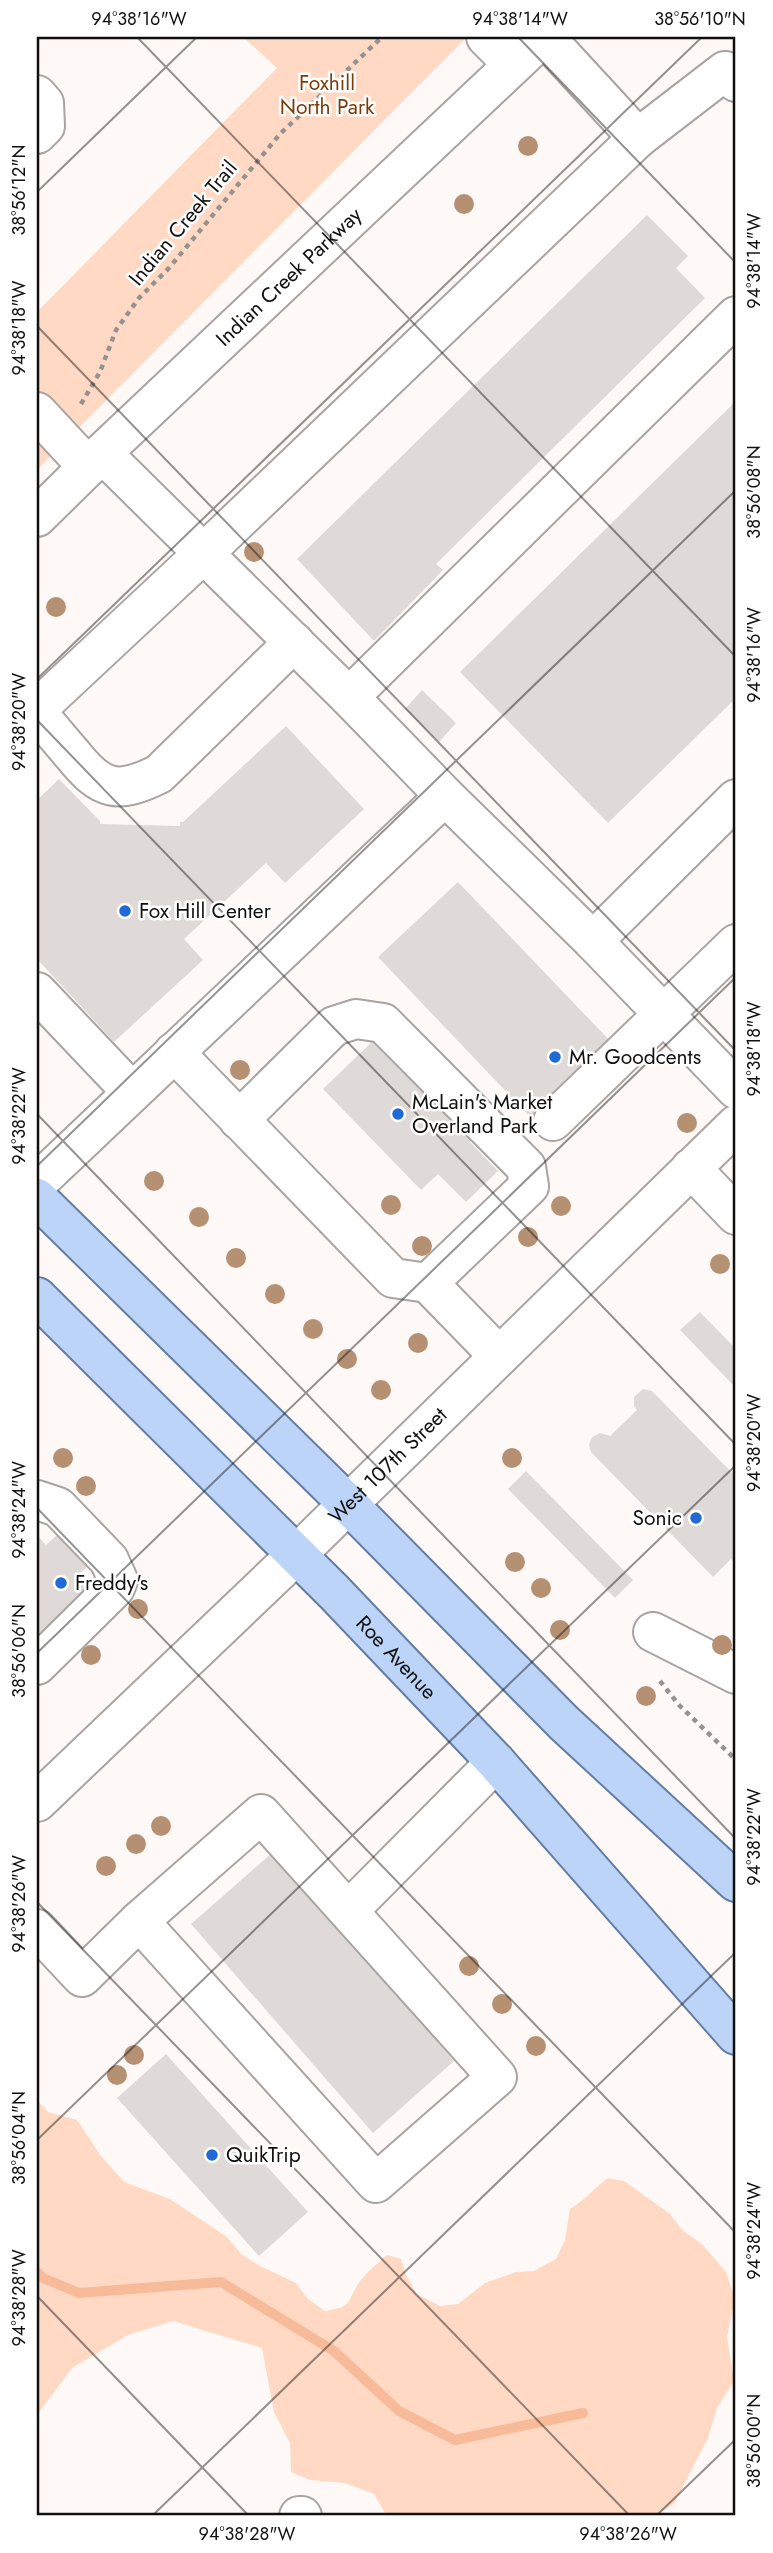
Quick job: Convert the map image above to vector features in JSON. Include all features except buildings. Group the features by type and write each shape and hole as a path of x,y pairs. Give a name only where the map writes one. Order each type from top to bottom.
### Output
{"main road":[{"path":"37,1198 347,1503 564,1723 736,1882"},
{"name":"Roe Avenue","path":"37,1297 296,1555 496,1762 736,2035"}],"street":[{"path":"486,37 513,64"},
{"path":"544,37 638,138"},
{"name":"Indian Creek Parkway","path":"37,517 544,37"},
{"path":"294,642 159,774 140,784 120,787 99,782 87,772 37,710 638,138 732,69"},
{"path":"37,95 44,103 45,126 37,134"},
{"path":"349,697 736,316"},
{"path":"46,422 204,553 593,941 736,1089"},
{"path":"37,1183 445,796"},
{"path":"593,941 736,799"},
{"path":"553,1121 736,944"},
{"path":"37,992 132,1093"},
{"path":"239,1120 334,1026 356,1019 383,1023 526,1167 529,1186 428,1283"},
{"path":"174,1052 393,1278 428,1283 499,1356"},
{"name":"West 107th Street","path":"37,1802 296,1555 736,1125"},
{"path":"691,1168 736,1215"},
{"path":"37,1500 58,1507 108,1560 115,1569 118,1580 115,1588 37,1665"},
{"path":"653,1632 736,1674"},
{"path":"348,1910 496,1762"},
{"path":"37,1929 82,1977 139,1922 261,1814 497,2077 376,2183 139,1922"}],"path":[{"name":"Indian Creek Trail","path":"46,422 79,407 100,372 116,330 139,298 169,268 281,134 382,37"},
{"path":"657,1677 679,1705 736,1760"}],"green space":[{"name":"Foxhill North Park","path":"243,37 467,37 37,470 37,312 277,68"},
{"path":"37,2100 48,2112 77,2120 101,2156 124,2182 170,2199 227,2237 241,2254 296,2283 308,2299 325,2311 347,2304 361,2280 387,2255 401,2259 406,2275 417,2294 440,2306 458,2304 485,2283 516,2272 534,2271 556,2259 565,2240 570,2209 608,2178 624,2181 670,2214 682,2230 703,2245 726,2272 735,2299 727,2337 734,2381 717,2408 708,2438 674,2504 658,2514 639,2516 387,2516 374,2494 345,2483 310,2480 291,2472 290,2443 274,2412 262,2348 173,2321 128,2335 72,2368 37,2415"}],"waterway":[{"path":"37,2272 43,2278 79,2293 221,2282 334,2351 399,2411 455,2440 583,2413"}],"place":[{"name":"Fox Hill Center","path":"125,911"},
{"name":"Mr. Goodcents","path":"555,1057"},
{"name":"McLain's Market Overland Park","path":"398,1114"},
{"name":"Sonic","path":"696,1518"},
{"name":"Freddy's","path":"61,1583"},
{"name":"QuikTrip","path":"212,2155"}]}
